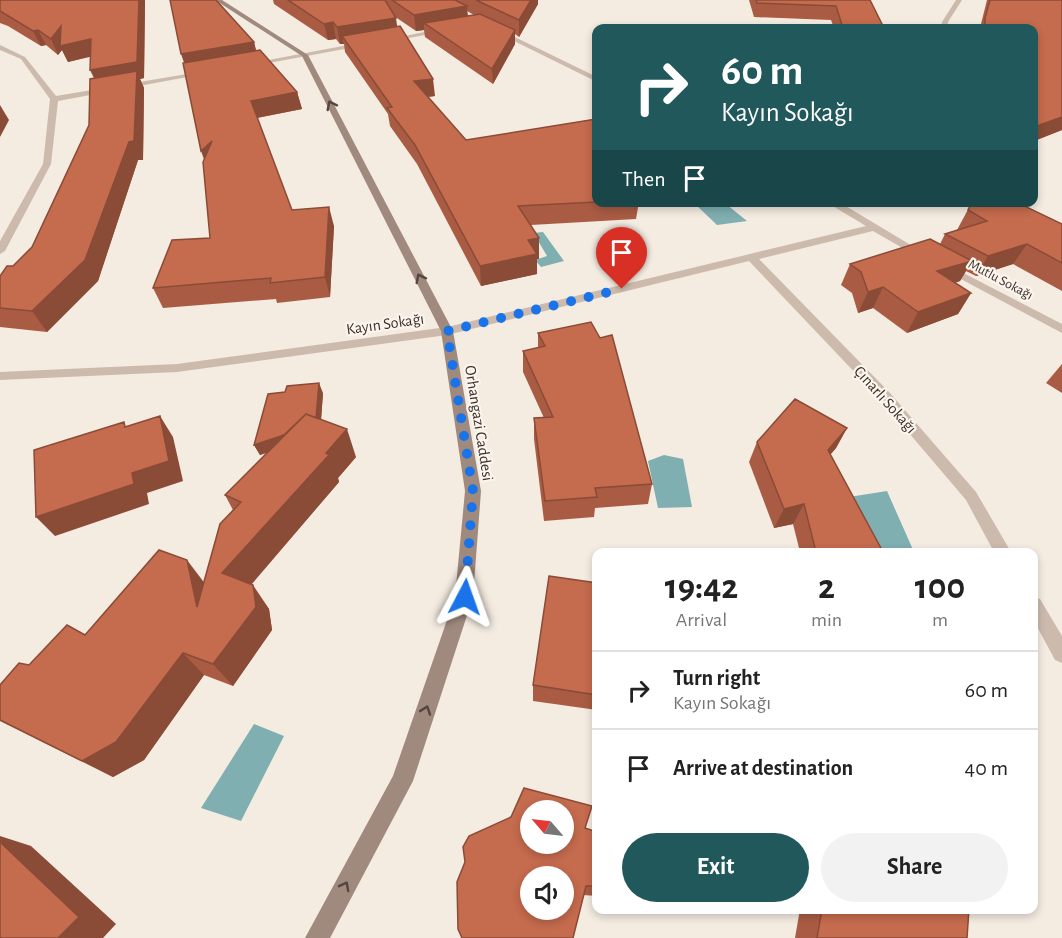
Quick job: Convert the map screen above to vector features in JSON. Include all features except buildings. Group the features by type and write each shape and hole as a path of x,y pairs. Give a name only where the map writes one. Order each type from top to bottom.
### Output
{"street":[{"path":"218,0 305,55"},
{"path":"945,24 959,0"},
{"path":"493,28 592,78"},
{"path":"383,41 449,29"},
{"path":"248,65 372,43"},
{"path":"0,47 23,58 54,99 47,164 0,251"},
{"name":"Orhangazi Caddesi","path":"305,55 447,331 473,491 465,597 402,781 317,938"},
{"path":"54,99 214,71"},
{"name":"Mutlu Sokağı","path":"839,207 872,228 1062,329"},
{"name":"Kayın Sokağı","path":"0,375 177,368 447,331 872,228"},
{"name":"Çınarlı Sokağı","path":"752,258 885,396 971,496 1001,548"},
{"path":"1038,612 1062,654"}],"water":[{"path":"698,207 730,207 747,221 717,225"},
{"path":"543,232 564,261 541,267 535,260 547,256 537,239 525,234"},
{"path":"664,455 683,459 692,507 658,508 648,461"},
{"path":"887,491 912,548 878,548 849,497"},
{"path":"254,724 284,736 241,821 201,808"}],"route":[{"path":"465,597 473,491 447,331 622,289"}]}
